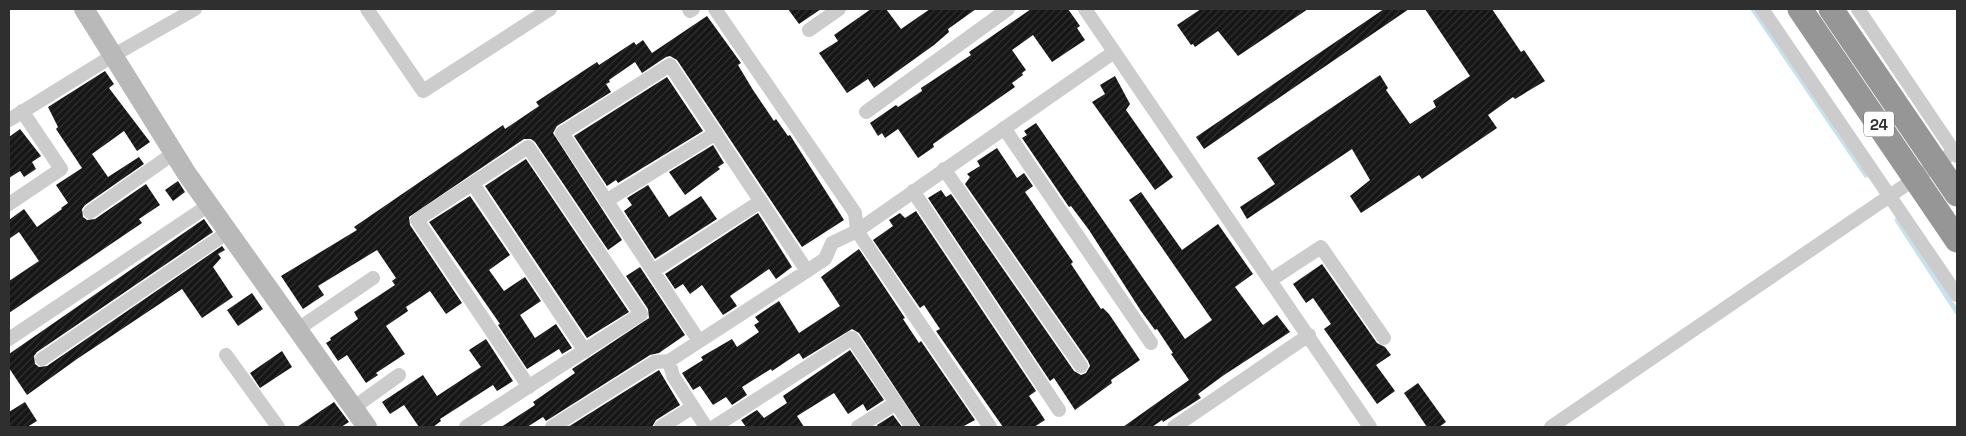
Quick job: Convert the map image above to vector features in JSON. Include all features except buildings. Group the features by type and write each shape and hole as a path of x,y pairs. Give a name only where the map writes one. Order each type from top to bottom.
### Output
{"highway":[{"name":"24","path":"1800,9 1957,240"},
{"name":"24","path":"1831,9 1952,156 1957,194"}],"street":[{"path":"84,9 174,153 209,205 367,427"},
{"path":"9,120 114,55 196,9"},
{"path":"367,9 423,91 550,9"},
{"path":"689,9 693,9"},
{"path":"715,9 855,213 857,231 990,427"},
{"path":"809,30 838,9"},
{"path":"866,112 1008,9"},
{"path":"1085,9 1370,427"},
{"path":"1762,9 1957,295"},
{"path":"1550,427 1916,178 1952,156 1858,9"},
{"path":"552,427 655,362 669,361 825,259 832,243 857,231 1114,52"},
{"path":"699,341 562,133 578,122 670,65 807,271"},
{"path":"9,204 61,169 22,111"},
{"path":"1004,128 1150,343"},
{"path":"606,201 716,133"},
{"path":"466,427 529,387 585,351 641,314 528,147 417,220 529,387"},
{"path":"90,212 174,153"},
{"path":"944,169 1081,366"},
{"path":"473,184 585,351"},
{"path":"913,191 1059,410"},
{"path":"653,271 760,201"},
{"path":"9,339 209,205"},
{"path":"42,359 228,232"},
{"path":"1271,280 1321,247 1384,338"},
{"path":"298,329 373,278"},
{"path":"1174,427 1309,335"},
{"path":"714,427 852,338 912,427"},
{"path":"226,355 278,427"},
{"path":"669,361 673,376 706,427"},
{"path":"353,408 399,375"},
{"path":"858,427 896,403"},
{"path":"661,427 693,407"}],"waterway":[{"path":"1753,9 1866,175"},
{"path":"1897,220 1957,312"}]}
